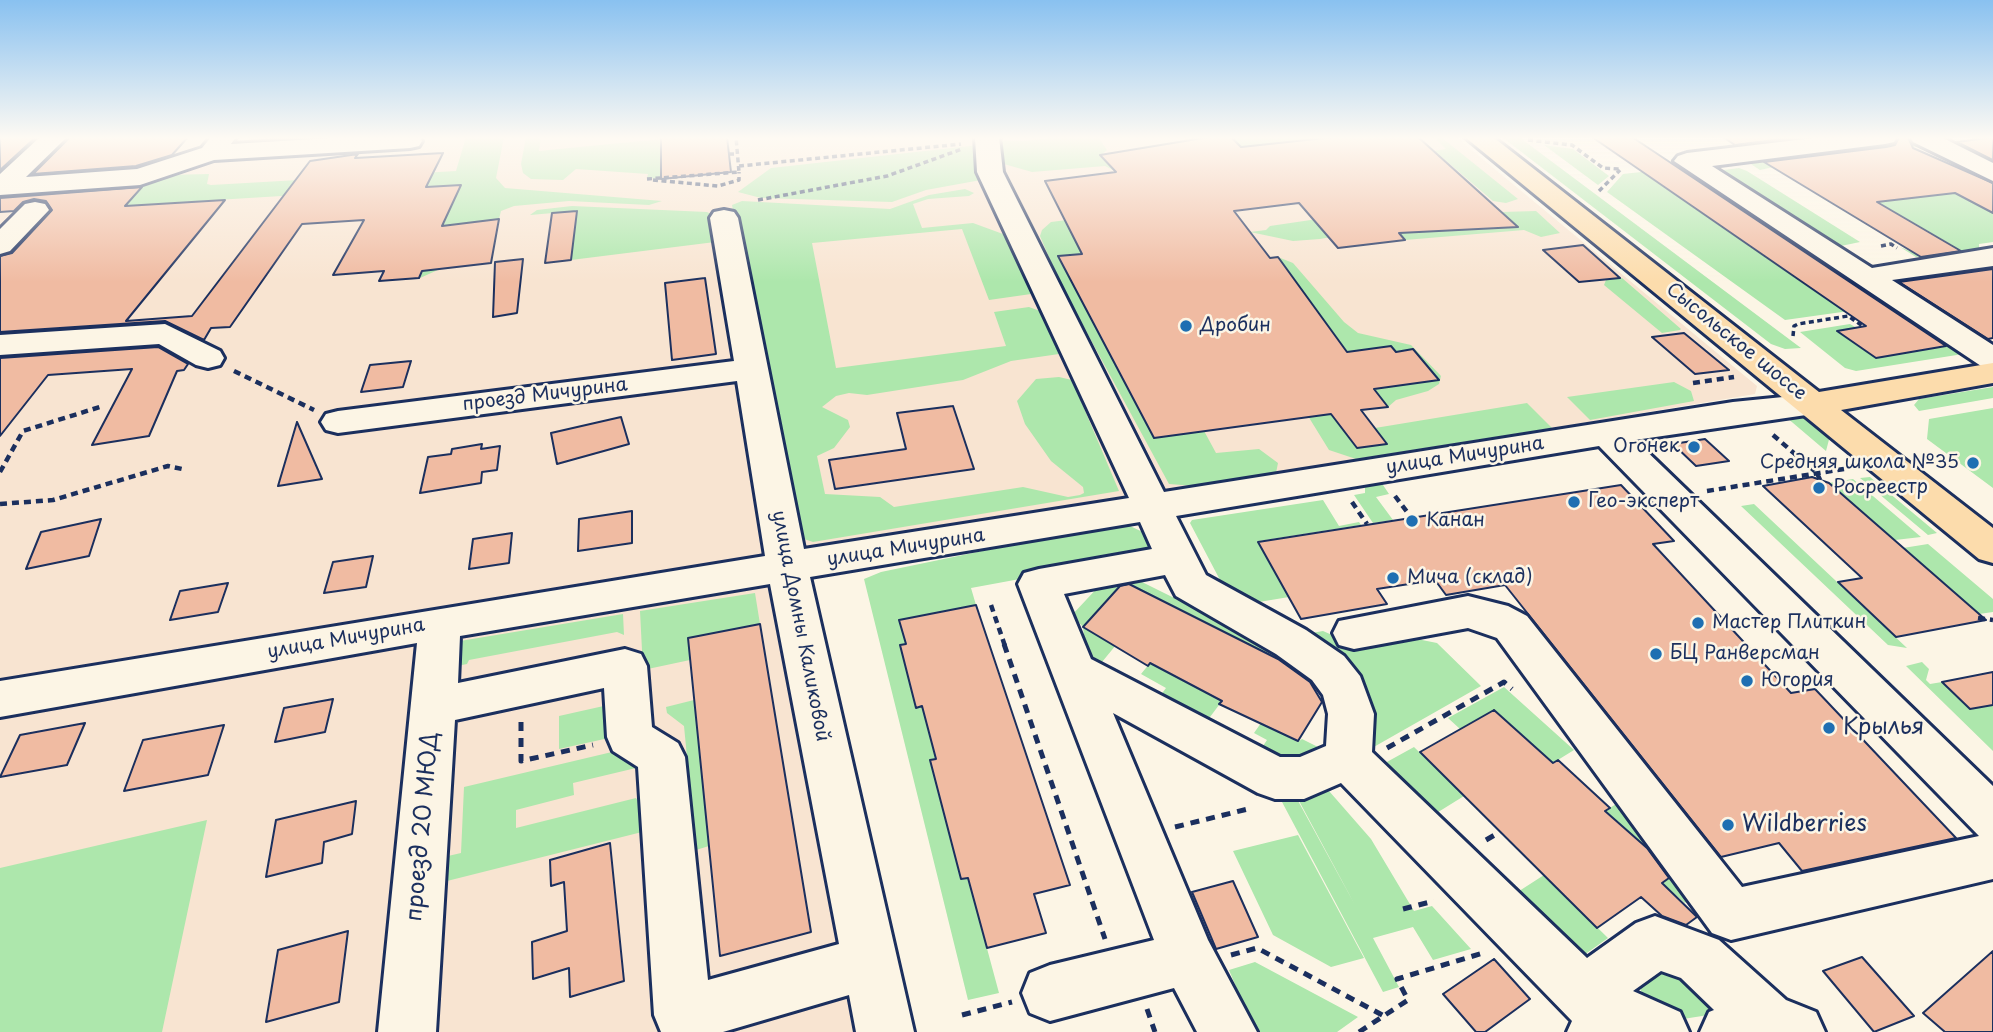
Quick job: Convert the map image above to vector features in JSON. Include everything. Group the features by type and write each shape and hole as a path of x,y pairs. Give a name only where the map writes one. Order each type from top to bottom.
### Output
{"main road":[{"name":"Сысольское шоссе","path":"1537,185 1993,549"},
{"path":"1812,404 1993,373"}],"street":[{"path":"0,187 26,185"},
{"path":"996,185 1151,508 1191,585 1291,642 1328,668 1344,689 1350,714 1351,738 1361,756 1613,1020 1655,942 1700,959 1764,1029"},
{"path":"1724,185 1993,359"},
{"path":"0,245 35,209"},
{"name":"улица Домны Каликовой","path":"724,218 787,568 885,1032"},
{"path":"1887,255 1993,257"},
{"path":"0,345 165,334 208,358"},
{"name":"проезд Мичурина","path":"338,422 752,369"},
{"name":"улица Мичурина","path":"0,699 440,623 1607,433 1772,407 1812,404"},
{"path":"1607,433 1993,820"},
{"path":"1177,559 1039,584 1189,962 1228,1032"},
{"path":"1354,633 1468,612 1493,617 1512,627 1731,915 1993,856"},
{"name":"проезд 20 МЮД","path":"407,1032 440,623"},
{"path":"433,706 625,666 630,737 661,757 683,1014 870,962"},
{"path":"1071,669 1275,778 1304,778 1361,756"},
{"path":"1050,993 1189,962"}],"path":[{"path":"701,185 721,185"},
{"path":"758,200 838,185"},
{"path":"1599,191 1605,185"},
{"path":"1793,336 1794,326 1798,324 1848,316 1864,327"},
{"path":"208,358 338,422"},
{"path":"1693,383 1739,376"},
{"path":"0,471 23,431 103,406"},
{"path":"1772,434 1817,473 1820,480"},
{"path":"0,504 53,500 168,467 182,469"},
{"path":"1670,496 1845,469"},
{"path":"1389,487 1411,517"},
{"path":"1348,496 1367,524"},
{"path":"990,605 1118,976"},
{"path":"1978,618 1993,620"},
{"path":"1361,756 1504,681 1514,690"},
{"path":"533,719 521,722 521,761 630,737"},
{"path":"1138,836 1266,804"},
{"path":"1482,843 1500,832"},
{"path":"1402,909 1434,901"},
{"path":"1189,962 1257,948 1384,1016"},
{"path":"1359,1032 1408,1000 1397,979 1485,955"},
{"path":"962,1015 1050,993"}],"shaded area":[{"path":"0,185 1514,185 1757,386 1755,394 1189,489 766,578 863,1032 0,1032"}],"green space":[{"path":"137,185 458,185 118,206"},
{"path":"461,185 502,185 505,188 662,201 649,205 569,201 514,206 501,211 499,219 452,225 440,269 420,278"},
{"path":"747,185 953,185 926,190 892,202 761,198 738,192"},
{"path":"1475,185 1501,185 1518,199 1506,203 1493,201"},
{"path":"1565,185 1583,185 1801,348 1785,349 1771,344"},
{"path":"1613,185 1661,185 1829,301 1869,295 1861,288 1872,287 1892,305 1785,320 1607,192"},
{"path":"1738,185 1770,185 1860,242 1836,247"},
{"path":"1849,185 1942,185 1993,213 1993,242 1979,244 1979,249 1916,257 1900,247 1912,252 1952,245"},
{"path":"965,189 974,193 969,196 928,199 913,204 922,228 973,223 1008,237 1031,294 989,300 962,229 812,243 836,368 1006,346 994,312 1029,307 1040,311 1059,354 1011,361 963,380 867,395 849,393 836,396 822,407 848,420 850,427 834,448 817,456 825,494 880,497 894,507 1023,487 1068,497 1084,493 1083,487 1051,461 1025,424 1017,401 1036,379 1059,377 1072,380 1119,491 813,542 798,537 732,205 742,201 890,209 929,195"},
{"path":"572,206 707,212 715,216 715,242 571,260 576,211 530,215 537,210"},
{"path":"1536,211 1560,233 1541,237 1524,230 1405,240 1391,226 1320,239 1293,241 1250,232 1266,230 1270,226 1331,217"},
{"path":"1075,219 1136,248 1059,257 1154,438 1203,429 1216,453 1259,449 1278,463 1276,473 1194,486 1169,484 1060,283 1040,236 1042,230 1051,222"},
{"path":"1278,257 1293,263 1344,322 1358,333 1411,345 1441,376 1439,384 1428,391 1396,400 1388,407"},
{"path":"1622,278 1681,329 1662,333 1604,285 1606,280"},
{"path":"1909,315 1963,354 1856,371 1845,368 1800,332 1850,324 1857,328 1869,326 1865,322"},
{"path":"1674,382 1691,391 1694,401 1590,420 1567,397"},
{"path":"1993,387 1993,398 1919,411 1914,405 1919,399"},
{"path":"1527,403 1552,428 1356,459 1329,450 1308,416 1331,414 1375,428"},
{"path":"1993,408 1993,488 1927,439 1929,419"},
{"path":"1808,413 1831,432 1826,451 1786,417"},
{"path":"1870,477 1937,533 1928,535 1860,478"},
{"path":"1853,479 1921,537 1895,540 1829,483"},
{"path":"1381,482 1389,494 1376,497 1393,520 1373,523 1354,495 1365,493 1365,485"},
{"path":"1323,500 1339,526 1359,522 1361,525 1259,541 1289,597 1241,605 1230,599 1190,523 1192,520"},
{"path":"1754,504 1907,648 1888,645 1741,506"},
{"path":"1130,526 1149,535 1161,553 971,588 976,605 900,620 906,644 900,646 904,662 910,660 908,677 916,708 922,706 936,759 961,879 968,878 999,993 968,1000 864,579 881,572 1016,544"},
{"path":"1928,544 1993,599 1993,612 1979,614 1903,548"},
{"path":"1131,580 1142,582 1311,666 1333,686 1124,582 1084,627 1116,645 1102,662 1086,653 1083,627 1072,615 1101,584"},
{"path":"755,593 760,624 688,638 690,660 643,670 640,611"},
{"path":"623,614 624,635 617,632 469,660 467,664 452,667 453,651 460,641"},
{"path":"1323,631 1348,642 1412,638 1437,643 1481,686 1372,748 1312,633"},
{"path":"1922,662 1929,669 1926,680 1930,684 1942,682 1970,709 1993,705 1993,751 1906,666"},
{"path":"1150,663 1222,701 1207,721 1160,696 1166,688 1141,674"},
{"path":"1504,687 1574,750 1553,763 1495,710 1460,729 1448,718"},
{"path":"694,700 709,846 696,850 684,726 667,713 666,707"},
{"path":"617,703 618,736 559,749 559,716"},
{"path":"1261,723 1298,742 1302,739 1322,749 1312,757 1282,760 1261,749 1267,740 1254,733"},
{"path":"1414,747 1464,796 1435,814 1385,763"},
{"path":"612,752 636,768 573,783 574,795 516,810 516,828 636,798 642,807 642,832 447,881 448,856 461,853 464,787"},
{"path":"1329,791 1371,839 1414,911 1432,906 1471,949 1433,960 1413,927 1373,938 1399,987 1383,992 1282,802 1297,799 1355,905 1298,799"},
{"path":"1624,799 1694,895 1685,903 1662,883 1675,873 1605,811"},
{"path":"207,820 162,1032 0,1032 0,868"},
{"path":"1298,835 1364,958 1331,967 1273,935 1233,851"},
{"path":"1544,875 1608,938 1577,960 1513,895"},
{"path":"1255,962 1358,1017 1337,1032 1255,1032 1229,970"},
{"path":"1667,968 1728,1012 1670,1021 1641,991 1639,981"}],"building":[{"path":"292,185 461,185 442,226 499,219 491,263 422,271 419,278 379,281 384,271 333,275 364,220 302,224 230,327 211,328 204,340 165,321 0,332 0,256 12,253 52,210 46,201 34,199 23,202 14,211 0,212 0,198 142,187 125,206 225,200 126,321 192,316"},
{"path":"1047,185 1472,185 1518,227 1399,233 1405,240 1338,248 1299,203 1234,211 1270,258 1278,257 1347,352 1391,346 1396,352 1413,349 1439,380 1374,389 1388,407 1361,410 1387,444 1357,448 1331,414 1154,438 1058,256 1082,254"},
{"path":"1662,185 1704,185 1946,346 1876,358 1837,331 1866,326"},
{"path":"1802,185 1993,185 1993,213 1955,193 1877,202 1961,251 1921,257"},
{"path":"577,211 571,260 545,263 552,213"},
{"path":"1583,245 1620,278 1579,282 1543,250"},
{"path":"523,259 517,313 493,317 495,262"},
{"path":"1993,269 1993,338 1988,339 1899,282"},
{"path":"705,278 716,354 672,360 665,283"},
{"path":"1684,333 1729,370 1695,374 1652,337"},
{"path":"158,347 188,364 184,370 177,371 149,436 92,445 132,369 48,375 0,436 0,358"},
{"path":"411,361 403,387 361,392 370,365"},
{"path":"953,406 974,469 835,489 829,460 906,449 897,413"},
{"path":"621,417 629,444 557,464 551,433"},
{"path":"297,422 322,479 278,486"},
{"path":"1705,439 1729,461 1696,466 1673,444"},
{"path":"482,444 481,449 500,446 497,470 482,472 481,483 420,493 428,457 451,454 452,449"},
{"path":"1812,477 1829,483 1986,620 1896,637 1838,582 1862,578 1763,486"},
{"name":"БЦ Ранверсман","path":"1621,485 1674,541 1653,544 1791,693 1815,689 1956,838 1802,871 1779,843 1721,857 1505,585 1446,595 1435,580 1377,589 1387,604 1301,619 1258,542"},
{"path":"632,511 632,543 578,551 579,519"},
{"path":"101,519 89,556 26,569 41,532"},
{"path":"512,533 509,563 469,569 473,539"},
{"path":"373,556 366,587 324,593 333,562"},
{"path":"228,583 218,612 170,620 180,591"},
{"path":"1129,584 1278,659 1310,682 1322,702 1298,741 1219,704 1222,701 1150,663 1148,666 1083,627 1120,586"},
{"path":"976,605 1070,885 1034,894 1046,933 987,948 968,878 961,879 930,760 936,759 922,706 916,708 900,645 906,644 899,620"},
{"path":"760,624 811,932 720,956 688,638"},
{"path":"1993,672 1993,705 1970,709 1942,682"},
{"path":"333,699 325,732 275,742 284,708"},
{"path":"1494,710 1553,763 1558,760 1610,808 1605,811 1647,848 1669,878 1662,883 1697,917 1686,925 1662,916 1641,897 1597,928 1420,752"},
{"path":"85,723 67,765 0,777 20,735"},
{"path":"224,725 208,775 124,791 143,740"},
{"path":"356,801 352,834 324,842 322,863 266,877 276,820"},
{"path":"610,843 624,981 570,997 569,968 533,979 532,942 567,931 564,882 551,886 550,860"},
{"path":"1233,881 1258,937 1216,949 1192,892"},
{"path":"348,931 339,1002 266,1022 278,950"},
{"path":"1993,951 1993,1032 1945,1032 1923,1013"},
{"path":"1862,957 1914,1016 1874,1032 1823,971"},
{"path":"1494,959 1530,999 1485,1032 1476,1032 1443,994"}],"place":[{"name":"Дробин","path":"1186,326"},
{"name":"Огонек","path":"1694,447"},
{"name":"Средняя школа №35","path":"1973,463"},
{"name":"Росреестр","path":"1819,488"},
{"name":"Гео-эксперт","path":"1574,502"},
{"name":"Канан","path":"1412,521"},
{"name":"Мича (склад)","path":"1393,578"},
{"name":"Мастер Плиткин","path":"1698,623"},
{"name":"БЦ Ранверсман","path":"1656,654"},
{"name":"Югория","path":"1747,681"},
{"name":"Крылья","path":"1829,728"},
{"name":"Wildberries","path":"1728,825"}]}
